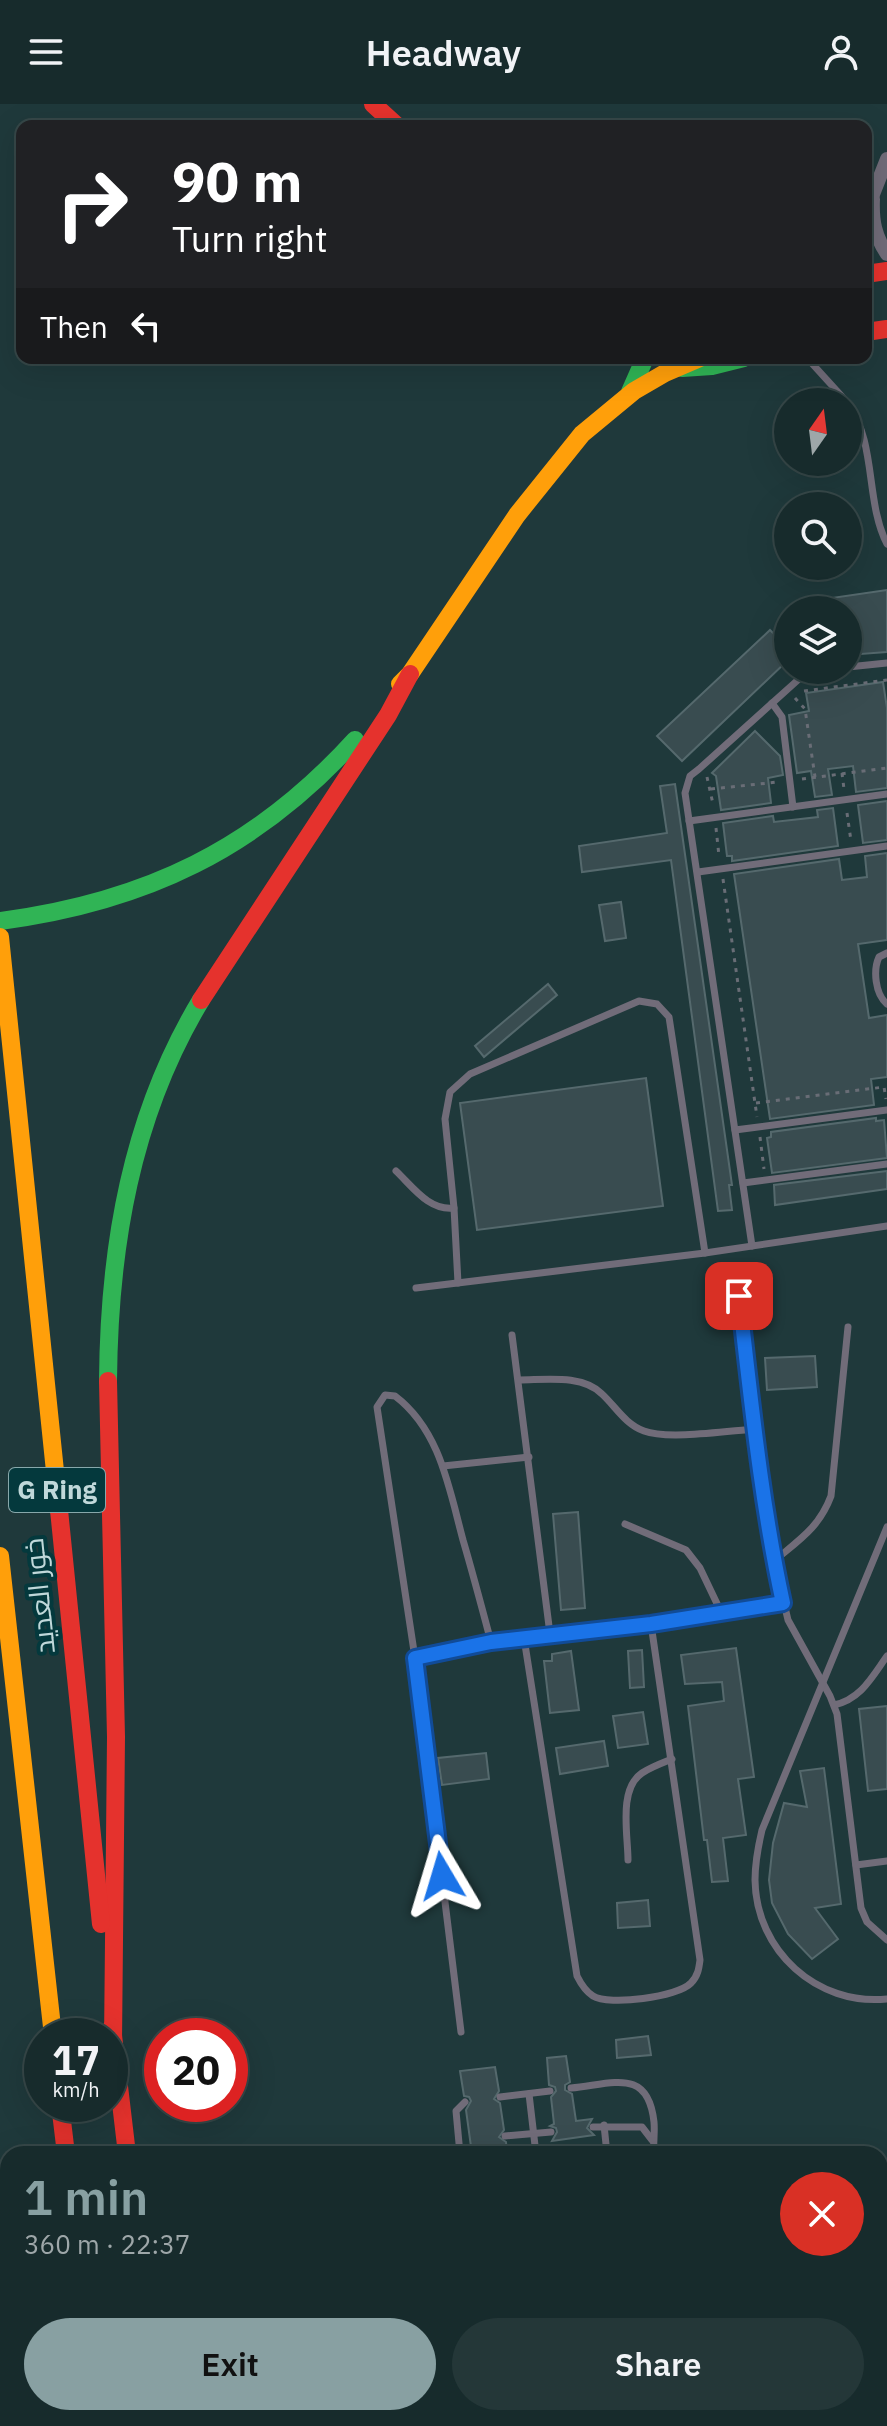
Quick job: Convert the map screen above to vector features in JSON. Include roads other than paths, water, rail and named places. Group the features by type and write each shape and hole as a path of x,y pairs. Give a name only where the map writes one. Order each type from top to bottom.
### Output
{"highway":[{"path":"373,104 390,120"},
{"path":"630,392 642,364"},
{"path":"0,921 29,919 74,909 142,887 190,867 242,838 285,808 351,744 410,674 566,448 600,415 630,392 687,364"},
{"path":"678,368 720,364"},
{"path":"114,2018 118,1804 108,1374 112,1272 122,1209 148,1111 187,1022 266,897 397,703 410,674"},
{"name":"خور العديد","path":"0,937 111,2018"},
{"name":"خور العديد","path":"0,1556 51,2018"},
{"path":"62,2122 65,2146"},
{"name":"خور العديد","path":"123,2122 126,2146"}],"street":[{"path":"872,198 887,159"},
{"path":"872,219 877,239 887,254"}],"lane":[{"path":"812,364 834,388"},
{"path":"862,433 887,544"},
{"path":"862,666 887,663"},
{"path":"752,1246 685,793 690,776 793,684"},
{"path":"772,703 782,717 793,807"},
{"path":"689,821 887,794"},
{"path":"698,872 887,846"},
{"path":"887,953 879,957 876,966 879,995 887,1004"},
{"path":"458,1283 445,1119 450,1092 470,1074 639,1001 657,1004 669,1017 705,1253"},
{"path":"735,1130 887,1108"},
{"path":"743,1183 887,1164"},
{"path":"396,1171 431,1205 454,1208"},
{"path":"416,1288 705,1253 887,1226"},
{"path":"739,1296 755,1429 783,1603 792,1629 834,1705 861,1908 867,1922 887,1940"},
{"path":"774,1561 813,1529 824,1515 831,1496 848,1327"},
{"path":"512,1335 550,1634"},
{"path":"519,1380 568,1381 588,1385 601,1392 633,1426 657,1435 755,1429"},
{"path":"461,2032 415,1658 377,1407 381,1398 395,1396 408,1407 431,1437 443,1466 491,1642"},
{"path":"443,1466 529,1457"},
{"path":"625,1524 686,1550 700,1568 721,1612"},
{"path":"887,1527 762,1830 756,1856 755,1881 758,1906 766,1930 797,1973 844,1997 870,2001 887,1999"},
{"path":"415,1658 491,1642 651,1624 783,1603"},
{"path":"524,1638 577,1976 594,1997 607,2001 682,1990 698,1972 700,1947 651,1624"},
{"path":"834,1705 860,1693 887,1656"},
{"path":"628,1860 627,1797 631,1785 642,1773 672,1759"},
{"path":"856,1865 887,1861"},
{"path":"571,2088 625,2083 640,2086 652,2101 655,2128 652,2140"},
{"path":"500,2097 550,2091"},
{"path":"529,2094 535,2146"},
{"path":"459,2146 456,2111 465,2102"},
{"path":"604,2125 606,2146"},
{"path":"593,2127 642,2127 653,2146"},
{"path":"505,2136 551,2132"},
{"path":"459,2142 470,2140"}]}
